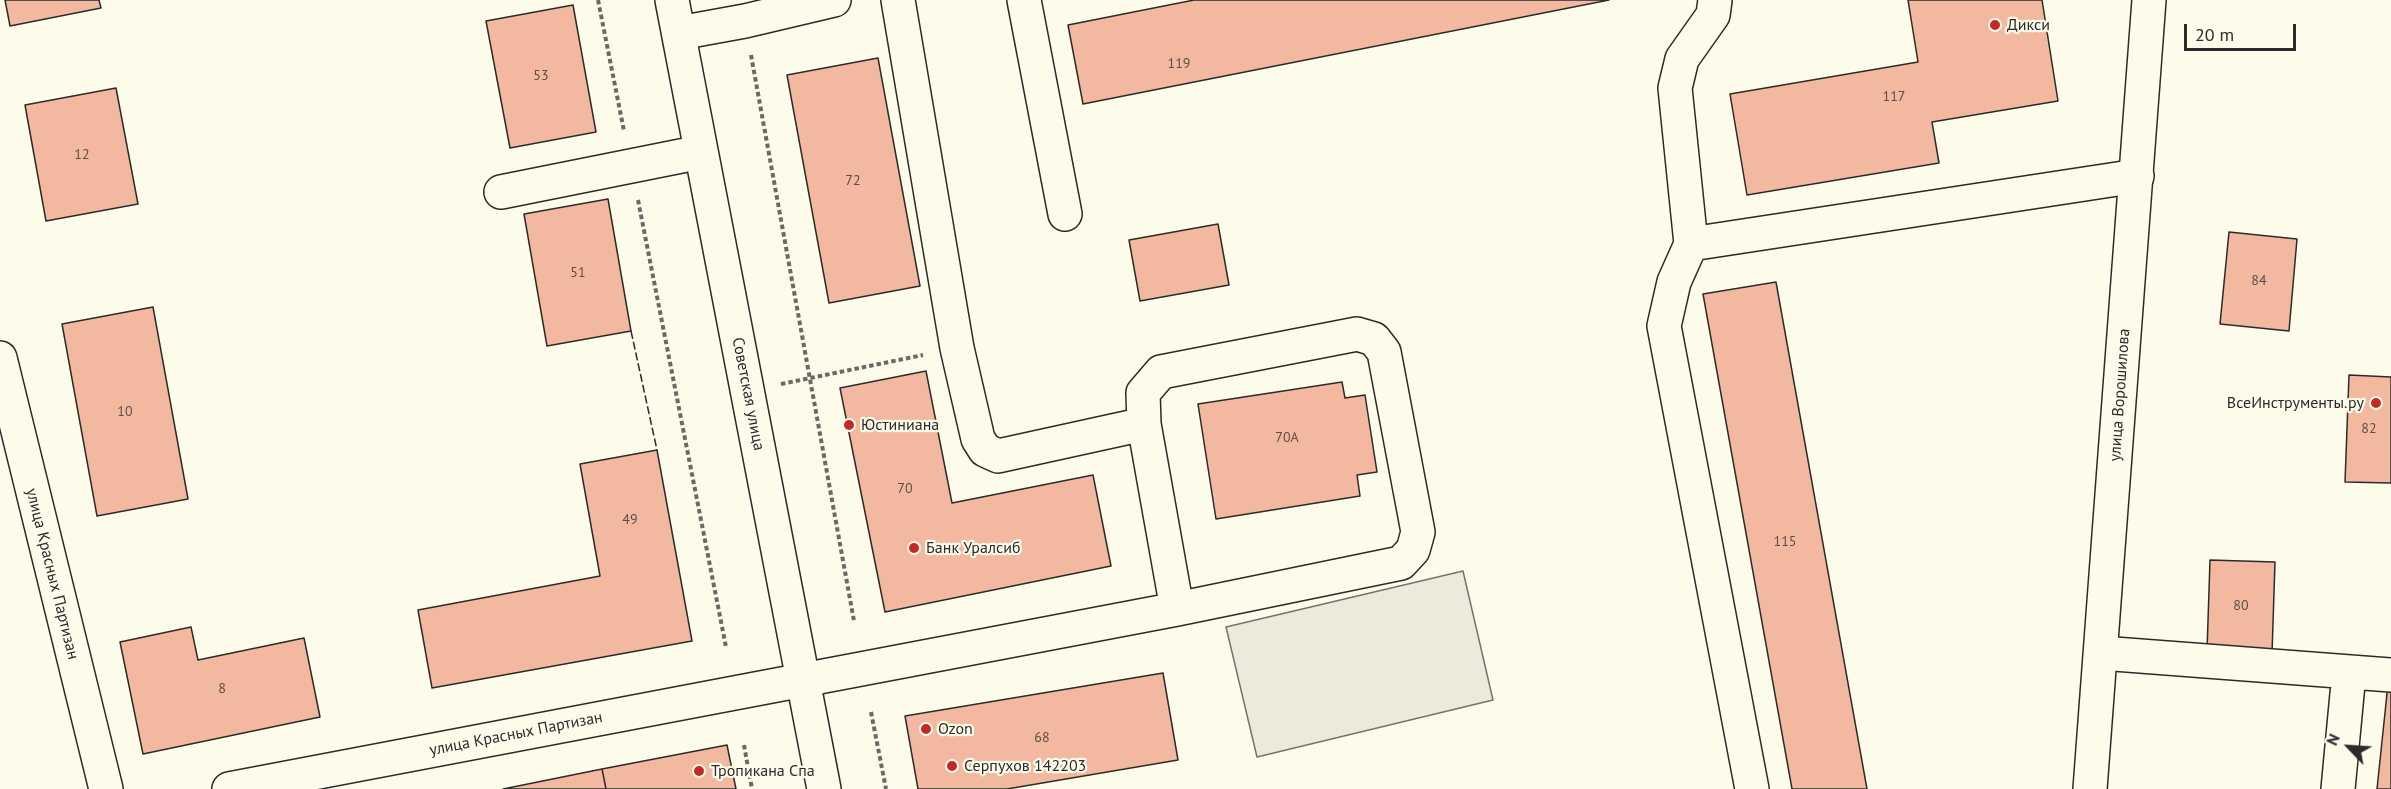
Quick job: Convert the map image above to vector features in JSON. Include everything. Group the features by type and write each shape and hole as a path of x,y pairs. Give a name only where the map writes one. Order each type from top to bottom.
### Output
{"street":[{"name":"Советская улица","path":"672,0 824,789"},
{"path":"679,33 745,21 834,0"},
{"path":"898,0 957,348 978,439 986,450 998,456 1144,424"},
{"path":"1024,0 1065,214"},
{"path":"1715,0 1713,15 1682,59 1675,88 1691,244 1674,282 1664,326 1752,789"},
{"name":"улица Ворошилова","path":"2090,789 2149,0"},
{"path":"501,192 702,153"},
{"path":"1691,244 2137,176"},
{"name":"улица Красных Партизан","path":"229,789 1177,609 1401,563 1413,550 1418,532 1384,352 1374,339 1357,334 1161,372 1143,393 1144,424 1177,609"},
{"name":"улица Красных Партизан","path":"0,358 10,451 106,789"},
{"path":"2101,653 2391,675"},
{"path":"2338,789 2349,672"}],"path":[{"path":"598,0 726,647"},
{"path":"745,21 854,621"},
{"path":"747,390 957,348"},
{"path":"871,712 886,789"},
{"path":"744,745 752,789"}],"shaded area":[{"path":"1463,571 1493,700 1257,757 1226,627"}],"building":[{"path":"5,0 99,0 101,8 10,26"},
{"path":"1194,0 1609,0 1083,104 1068,25"},
{"path":"1908,0 2042,0 2058,101 1932,122 1939,163 1747,195 1730,94 1918,62"},
{"path":"573,5 596,132 510,148 486,21"},
{"path":"878,58 920,286 829,303 787,75"},
{"path":"116,88 138,204 46,221 25,105"},
{"path":"608,199 631,331 547,346 524,214"},
{"path":"1218,224 1229,285 1140,301 1129,240"},
{"path":"2229,232 2297,239 2289,331 2220,324"},
{"path":"1776,282 1867,789 1792,789 1703,294"},
{"path":"153,307 188,499 97,516 62,324"},
{"path":"926,371 952,503 1093,475 1111,566 885,612 840,388"},
{"path":"2349,375 2391,377 2391,483 2345,482"},
{"path":"1342,382 1345,398 1365,395 1377,472 1357,475 1360,496 1216,519 1198,404"},
{"path":"657,450 692,641 432,688 418,610 600,576 580,464"},
{"path":"2210,560 2275,562 2272,654 2207,651"},
{"path":"191,627 198,660 304,638 320,717 143,754 120,642"},
{"path":"1163,673 1178,760 1007,789 918,789 905,716"},
{"path":"2388,684 2391,684 2391,789 2377,789"},
{"path":"727,745 736,789 606,789 602,769"},
{"path":"602,769 606,789 503,789"}],"fence":[{"path":"631,331 657,450"}],"place":[{"name":"Дикси","path":"1995,25"},
{"name":"ВсеИнструменты.ру","path":"2376,403"},
{"name":"Юстиниана","path":"849,425"},
{"name":"Банк Уралсиб","path":"914,548"},
{"name":"Ozon","path":"926,729"},
{"name":"Серпухов 142203","path":"952,766"},
{"name":"Тропикана Спа","path":"699,771"}]}
